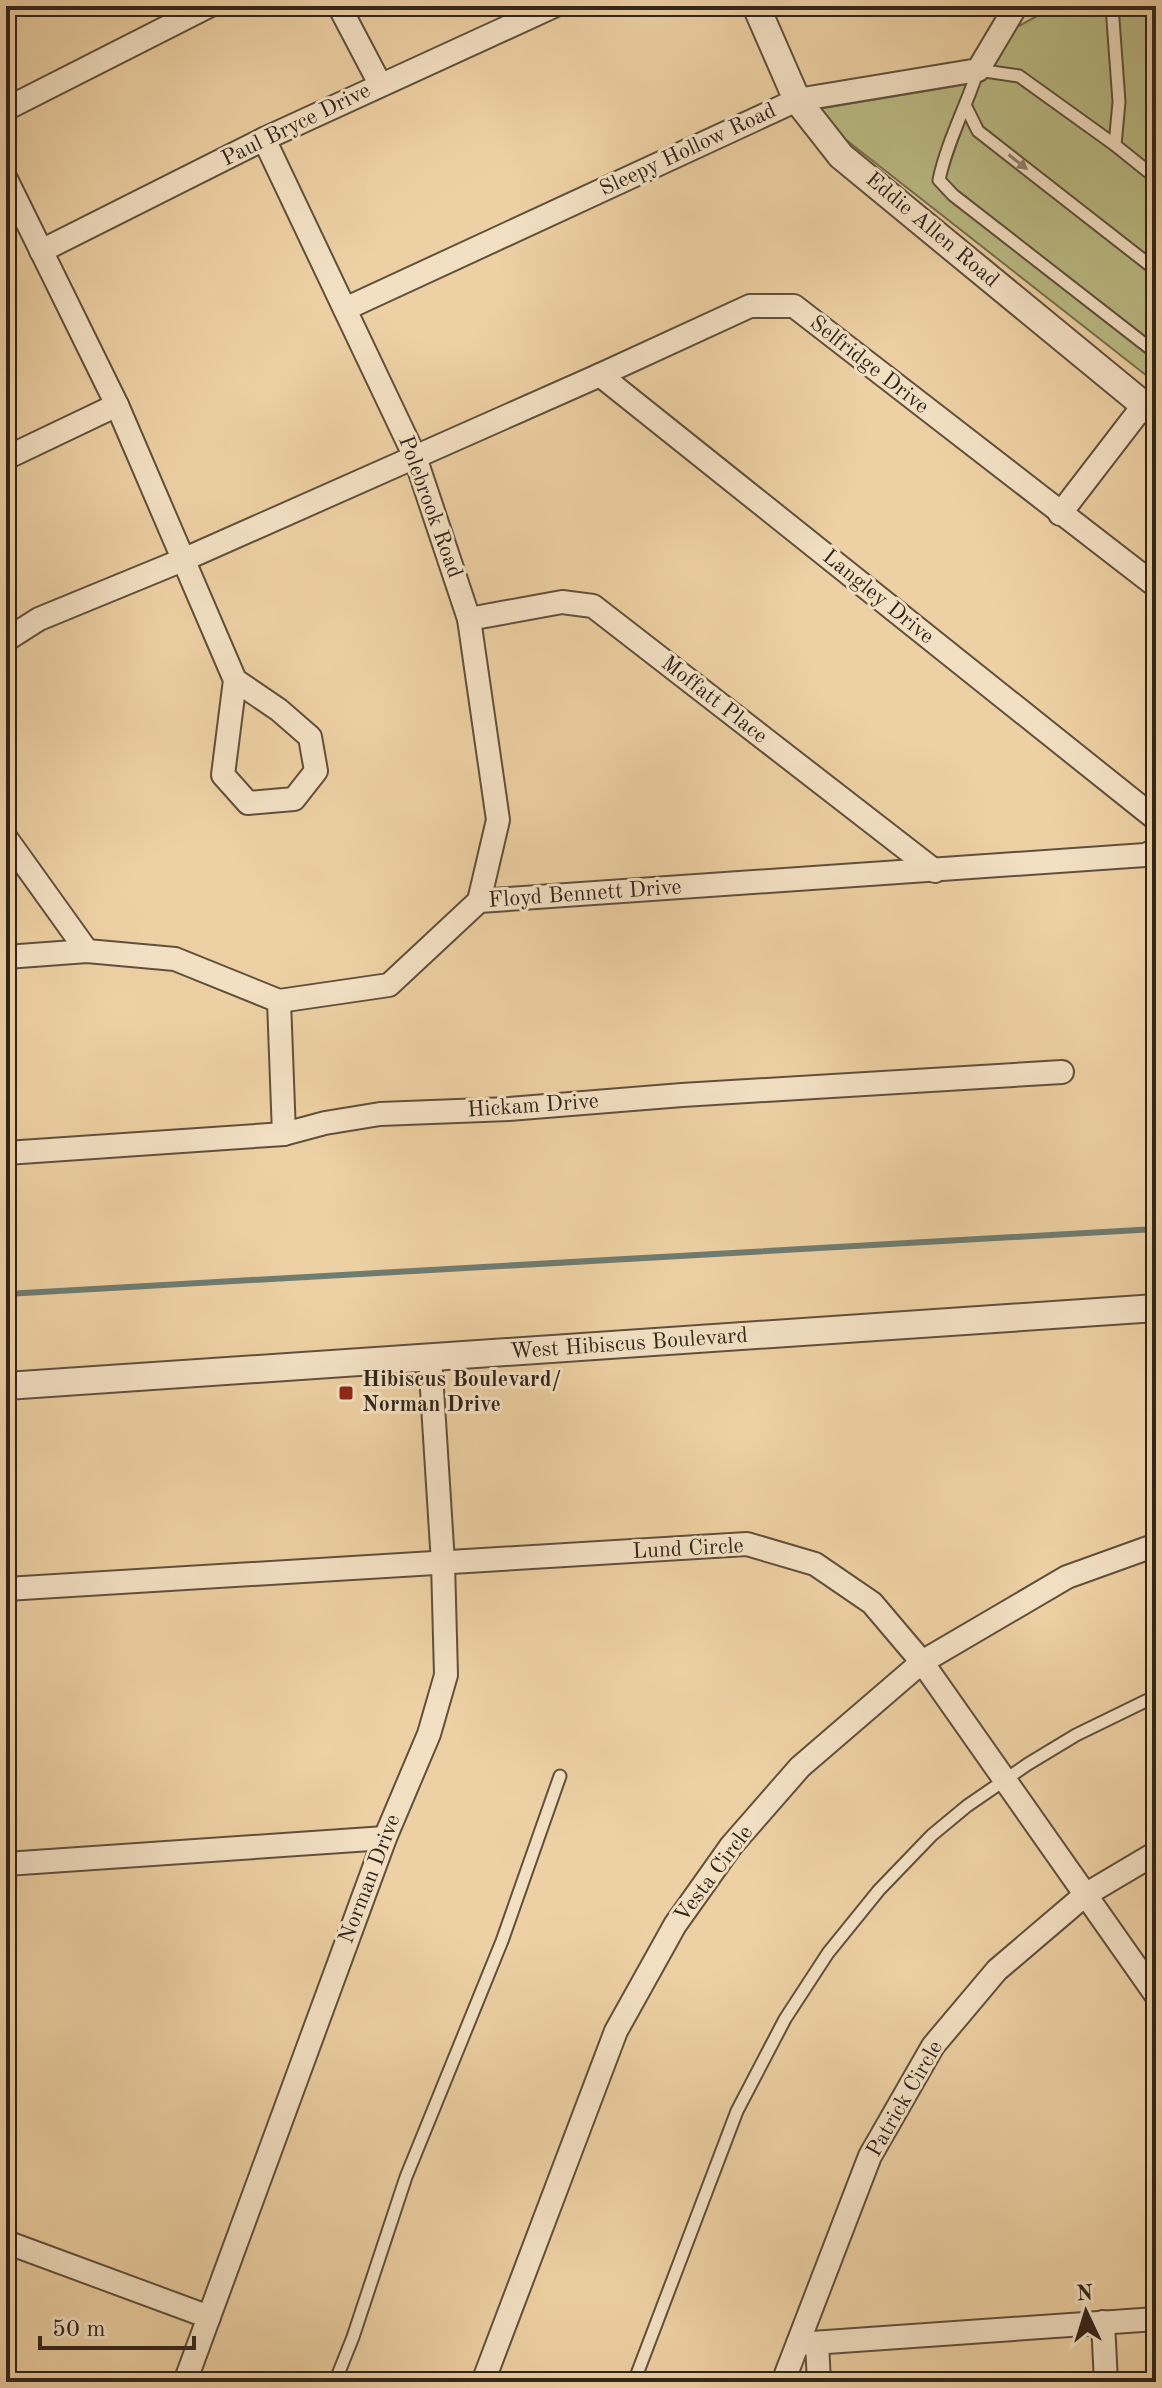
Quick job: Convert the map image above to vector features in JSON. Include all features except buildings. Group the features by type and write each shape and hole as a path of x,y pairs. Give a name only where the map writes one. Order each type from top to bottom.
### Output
{"street":[{"path":"6,109 209,6"},
{"path":"339,6 380,84"},
{"name":"Paul Bryce Drive","path":"41,251 264,139 554,6"},
{"name":"Eddie Allen Road","path":"756,6 797,100 841,156 1150,411"},
{"path":"978,70 1016,6"},
{"name":"Sleepy Hollow Road","path":"345,309 797,100 978,70"},
{"name":"Polebrook Road","path":"264,139 415,457 469,619 498,820 479,901"},
{"path":"6,179 117,405 235,680 223,775 248,803 294,799 316,771 310,737 279,710 235,680"},
{"name":"Selfridge Drive","path":"6,640 39,619 185,559 750,306 794,306 1156,586"},
{"name":"Langley Drive","path":"600,375 1156,819"},
{"path":"6,458 117,405"},
{"path":"1060,514 1150,411"},
{"name":"Moffatt Place","path":"469,619 562,602 593,606 935,871"},
{"path":"6,838 87,951"},
{"name":"Floyd Bennett Drive","path":"279,1001 389,985 479,901 935,871 1145,855 1156,850"},
{"path":"6,957 87,951 175,959 279,1001 284,1134"},
{"name":"Hickam Drive","path":"6,1153 284,1134 325,1123 380,1114 509,1109 682,1095 1062,1072"},
{"name":"West Hibiscus Boulevard","path":"6,1386 1156,1308"},
{"name":"Norman Drive","path":"185,2382 385,1838 429,1734 446,1675 443,1563 430,1358"},
{"name":"Lund Circle","path":"6,1589 747,1544 815,1564 872,1603 922,1662 1156,1995"},
{"name":"Vesta Circle","path":"483,2382 616,2031 675,1925 731,1846 800,1767 922,1662 1067,1577 1156,1545"},
{"path":"6,1864 385,1838"},
{"name":"Patrick Circle","path":"783,2382 807,2343 870,2156 933,2046 997,1970 1085,1895 1156,1853"},
{"path":"6,2242 209,2317"},
{"path":"819,2382 807,2343 1156,2319"},
{"path":"1103,2322 1106,2382"}],"lane":[{"path":"1112,6 1119,102 1115,145"},
{"path":"1156,178 1019,76 978,70 944,157 939,180 953,195 1156,353"},
{"path":"966,107 978,131 1156,270"},
{"path":"634,2382 737,2111 785,2019 828,1953 879,1890 932,1835 967,1806 1076,1735 1156,1696"},
{"path":"335,2382 406,2177 502,1941 560,1776"}],"green space":[{"path":"1055,6 1156,6 1156,383 836,132 818,109 980,82 987,77 1017,27"}],"waterway":[{"path":"6,1294 1156,1229"}],"place":[{"name":"Hibiscus Boulevard/ Norman Drive","path":"346,1393"}]}
